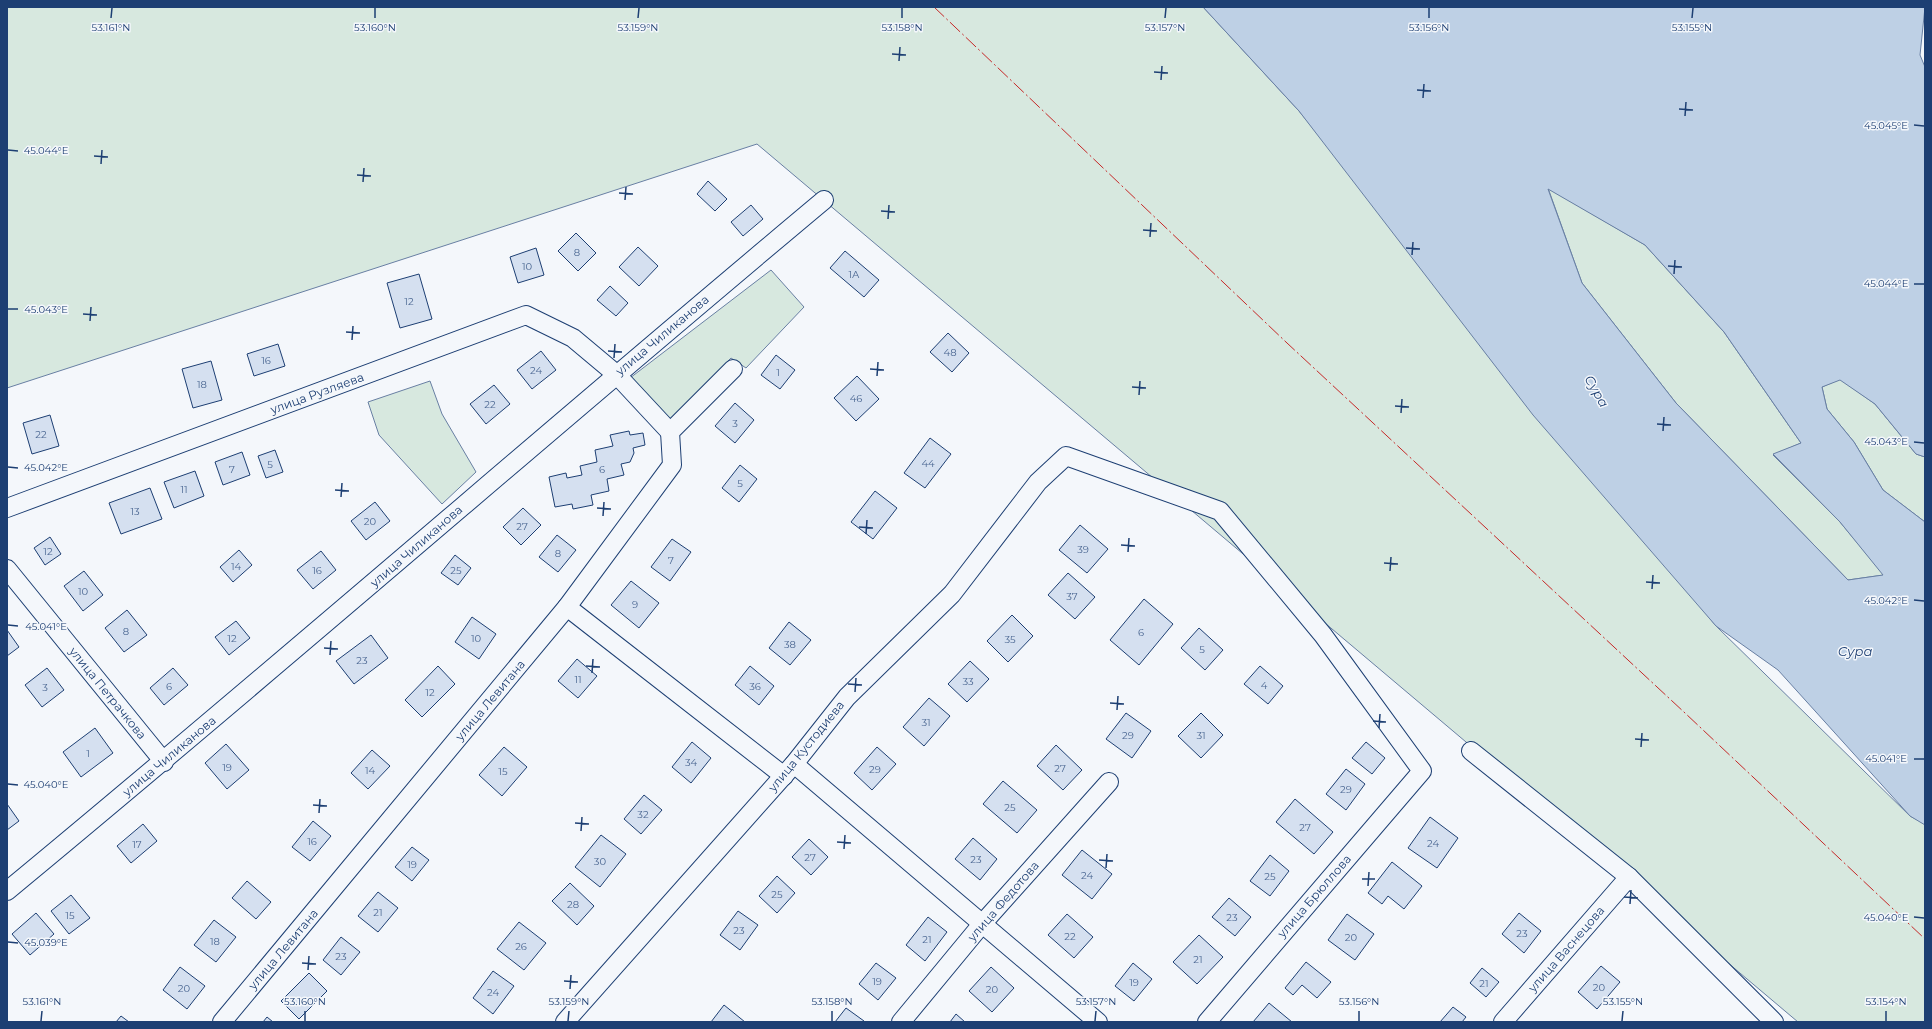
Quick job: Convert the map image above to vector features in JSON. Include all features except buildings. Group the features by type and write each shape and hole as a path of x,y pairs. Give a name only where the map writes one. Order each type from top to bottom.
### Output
{"street":[{"name":"улица Чиликанова","path":"7,891 164,762 616,374 824,200"},
{"name":"улица Рузляева","path":"7,508 526,315 573,338 616,374 670,432"},
{"path":"670,432 733,368"},
{"name":"улица Левитана","path":"222,1022 567,607 672,465 670,432"},
{"name":"улица Кустодиева","path":"565,1022 789,770 847,697 952,594 1038,482 1066,456 1220,511 1323,635 1422,771"},
{"name":"улица Петрачкова","path":"7,569 164,762"},
{"path":"567,607 789,770 982,924 1098,1022"},
{"path":"1471,751 1629,877 1774,1022"},
{"name":"улица Брюллова","path":"1207,1022 1422,771"},
{"name":"улица Федотова","path":"901,1022 982,924 1109,782"},
{"name":"улица Васнецова","path":"1503,1022 1629,877"}],"shaded area":[{"path":"7,7 1203,7 1299,111 1716,626 1910,816 1925,824 1925,1022 1798,1022 757,144 7,388"},
{"path":"1548,188 1645,245 1724,332 1801,443 1773,455 1840,522 1884,575 1848,580 1676,403 1582,283"},
{"path":"771,270 804,307 746,368 731,358 669,420 630,378"},
{"path":"1840,379 1875,404 1916,454 1925,457 1925,522 1883,490 1854,442 1827,409 1822,387"},
{"path":"430,381 442,414 476,472 442,504 379,435 368,402"}],"water":[{"name":"Сура","path":"1203,7 1925,7 1920,55 1925,67 1925,457 1916,454 1875,404 1840,380 1822,387 1827,409 1854,442 1883,490 1925,522 1925,825 1910,816 1778,670 1716,626 1533,415 1299,111","holes":["1548,189 1645,245 1724,332 1801,443 1773,454 1840,522 1883,575 1848,580 1676,403 1582,283"]}],"power":[{"path":"934,7 1287,343 1685,713 1925,939"}]}
